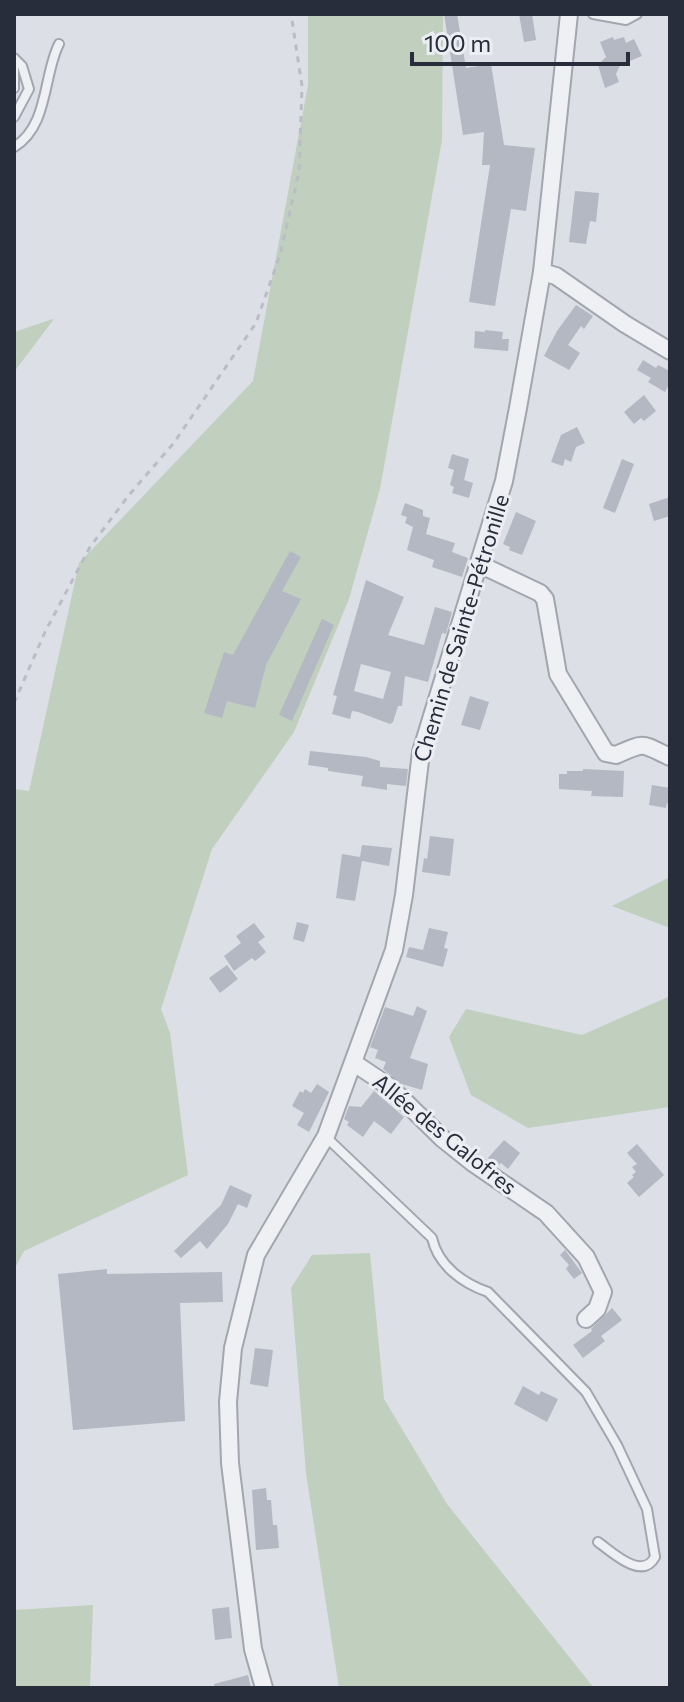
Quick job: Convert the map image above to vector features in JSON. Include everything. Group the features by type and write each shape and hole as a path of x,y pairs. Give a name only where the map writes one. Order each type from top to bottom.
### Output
{"street":[{"name":"Chemin de Sainte-Pétronille","path":"264,1688 253,1649 230,1463 228,1402 233,1348 256,1255 326,1136 394,950 404,895 421,752 504,481 542,272 569,14"},
{"path":"542,272 556,276 670,351"},
{"path":"479,564 540,593 545,599 558,674 606,753 616,755 642,744 670,757"},
{"name":"Allée des Galofres","path":"354,1063 390,1087 443,1139 473,1163 546,1213 580,1249 603,1292 597,1309 586,1319"}],"lane":[{"path":"593,14 626,20 637,14"},
{"path":"14,147 29,131 44,103 51,59 59,44"},
{"path":"14,61 14,88"},
{"path":"14,61 22,66 29,89 14,117"},
{"path":"326,1136 432,1238 435,1252 444,1265 474,1287 488,1292 586,1392 617,1445 647,1509 655,1557 652,1563 643,1567 627,1563 598,1542"}],"path":[{"path":"14,703 45,632 90,547 122,503 173,444 256,323 280,255 299,172 302,86 291,14"}],"green space":[{"path":"308,14 443,14 442,140 380,489 349,599 294,732 212,849 161,1009 170,1033 188,1175 24,1251 14,1270 14,789 29,791 79,563 253,381 308,85"},
{"path":"54,319 14,372 14,332"},
{"path":"670,877 670,928 612,906"},
{"path":"670,996 670,1107 528,1128 471,1095 449,1037 466,1009 582,1035"},
{"path":"370,1253 384,1399 447,1504 594,1688 339,1688 306,1473 291,1288 312,1255"},
{"path":"93,1605 90,1688 14,1688 14,1610"}],"building":[{"path":"444,14 457,14 466,68 491,64 504,145 535,148 526,211 511,209 495,306 469,302 490,165 482,165 484,132 463,135"},
{"path":"519,14 532,14 536,40 524,42"},
{"path":"613,37 614,40 624,37 626,43 634,39 642,56 620,65 616,74 619,82 605,88 598,65 606,57 600,42"},
{"path":"575,191 599,193 596,222 590,221 586,244 569,242"},
{"path":"576,305 593,316 584,329 581,326 568,345 580,353 569,370 544,356"},
{"path":"475,331 503,332 502,339 509,339 508,351 474,348"},
{"path":"643,360 656,368 658,365 670,371 670,382 665,392 648,382 651,378 637,370"},
{"path":"644,395 656,411 644,421 641,418 634,424 624,412"},
{"path":"577,427 585,443 576,447 571,462 565,459 563,466 551,462 561,435"},
{"path":"452,454 469,459 464,480 473,483 469,498 452,493 454,487 450,485 454,470 448,468"},
{"path":"622,459 634,464 615,513 603,508"},
{"path":"670,497 670,516 654,521 649,504"},
{"path":"405,503 423,510 423,516 430,518 426,534 455,543 452,552 468,558 462,577 432,567 434,560 407,550 413,527 405,523 407,517 401,515"},
{"path":"516,512 536,521 522,555 503,544"},
{"path":"290,551 301,557 282,591 301,599 266,665 255,708 227,701 222,718 204,713 224,652 233,655"},
{"path":"366,580 404,597 388,635 424,645 435,607 452,612 446,634 442,633 428,682 405,676 402,706 398,706 393,722 390,724 352,711 350,719 332,714 337,696 333,695","holes":["361,664 391,672 383,699 354,691"]},
{"path":"322,619 334,625 292,721 279,715"},
{"path":"470,696 489,702 480,730 461,725"},
{"path":"310,751 366,757 380,761 380,767 408,769 406,786 387,784 387,790 361,786 363,776 308,765"},
{"path":"583,769 624,771 623,797 591,796 592,791 559,789 559,774"},
{"path":"652,785 670,788 670,804 667,803 666,808 649,805"},
{"path":"430,836 454,839 450,876 422,872"},
{"path":"362,845 392,848 389,866 362,861 355,901 336,898 342,854 360,857"},
{"path":"297,922 309,925 304,942 293,939"},
{"path":"254,923 265,937 258,942 266,952 234,971 224,956 241,943 236,936"},
{"path":"429,928 448,932 444,948 448,949 443,967 406,957 409,947 423,950"},
{"path":"227,965 238,979 220,993 209,978"},
{"path":"417,1006 427,1011 410,1058 428,1064 422,1090 402,1084 383,1069 386,1062 375,1058 378,1050 370,1047 385,1007 413,1016"},
{"path":"317,1084 329,1092 309,1132 297,1125 304,1113 292,1106 300,1091 303,1093 305,1089 311,1093"},
{"path":"374,1091 404,1117 391,1134 374,1121 363,1137 344,1119 349,1106 361,1107"},
{"path":"504,1140 520,1153 508,1169 488,1158"},
{"path":"637,1144 664,1175 639,1197 627,1183 634,1177 632,1175 636,1172 632,1167 637,1164 627,1153"},
{"path":"230,1185 252,1195 247,1208 238,1204 228,1224 207,1249 200,1241 181,1258 174,1251 221,1205"},
{"path":"565,1250 582,1273 574,1279 566,1269 569,1265 560,1255"},
{"path":"107,1269 107,1274 222,1272 223,1302 180,1303 185,1421 73,1430 58,1274"},
{"path":"612,1308 622,1320 601,1336 605,1341 583,1358 573,1345 592,1331"},
{"path":"255,1348 273,1350 268,1387 250,1384"},
{"path":"523,1386 539,1395 541,1391 558,1399 547,1422 514,1404"},
{"path":"266,1488 267,1500 271,1500 273,1525 277,1525 279,1548 256,1550 252,1490"},
{"path":"229,1607 232,1638 215,1640 212,1609"},
{"path":"248,1675 251,1688 215,1688 214,1684"}]}
